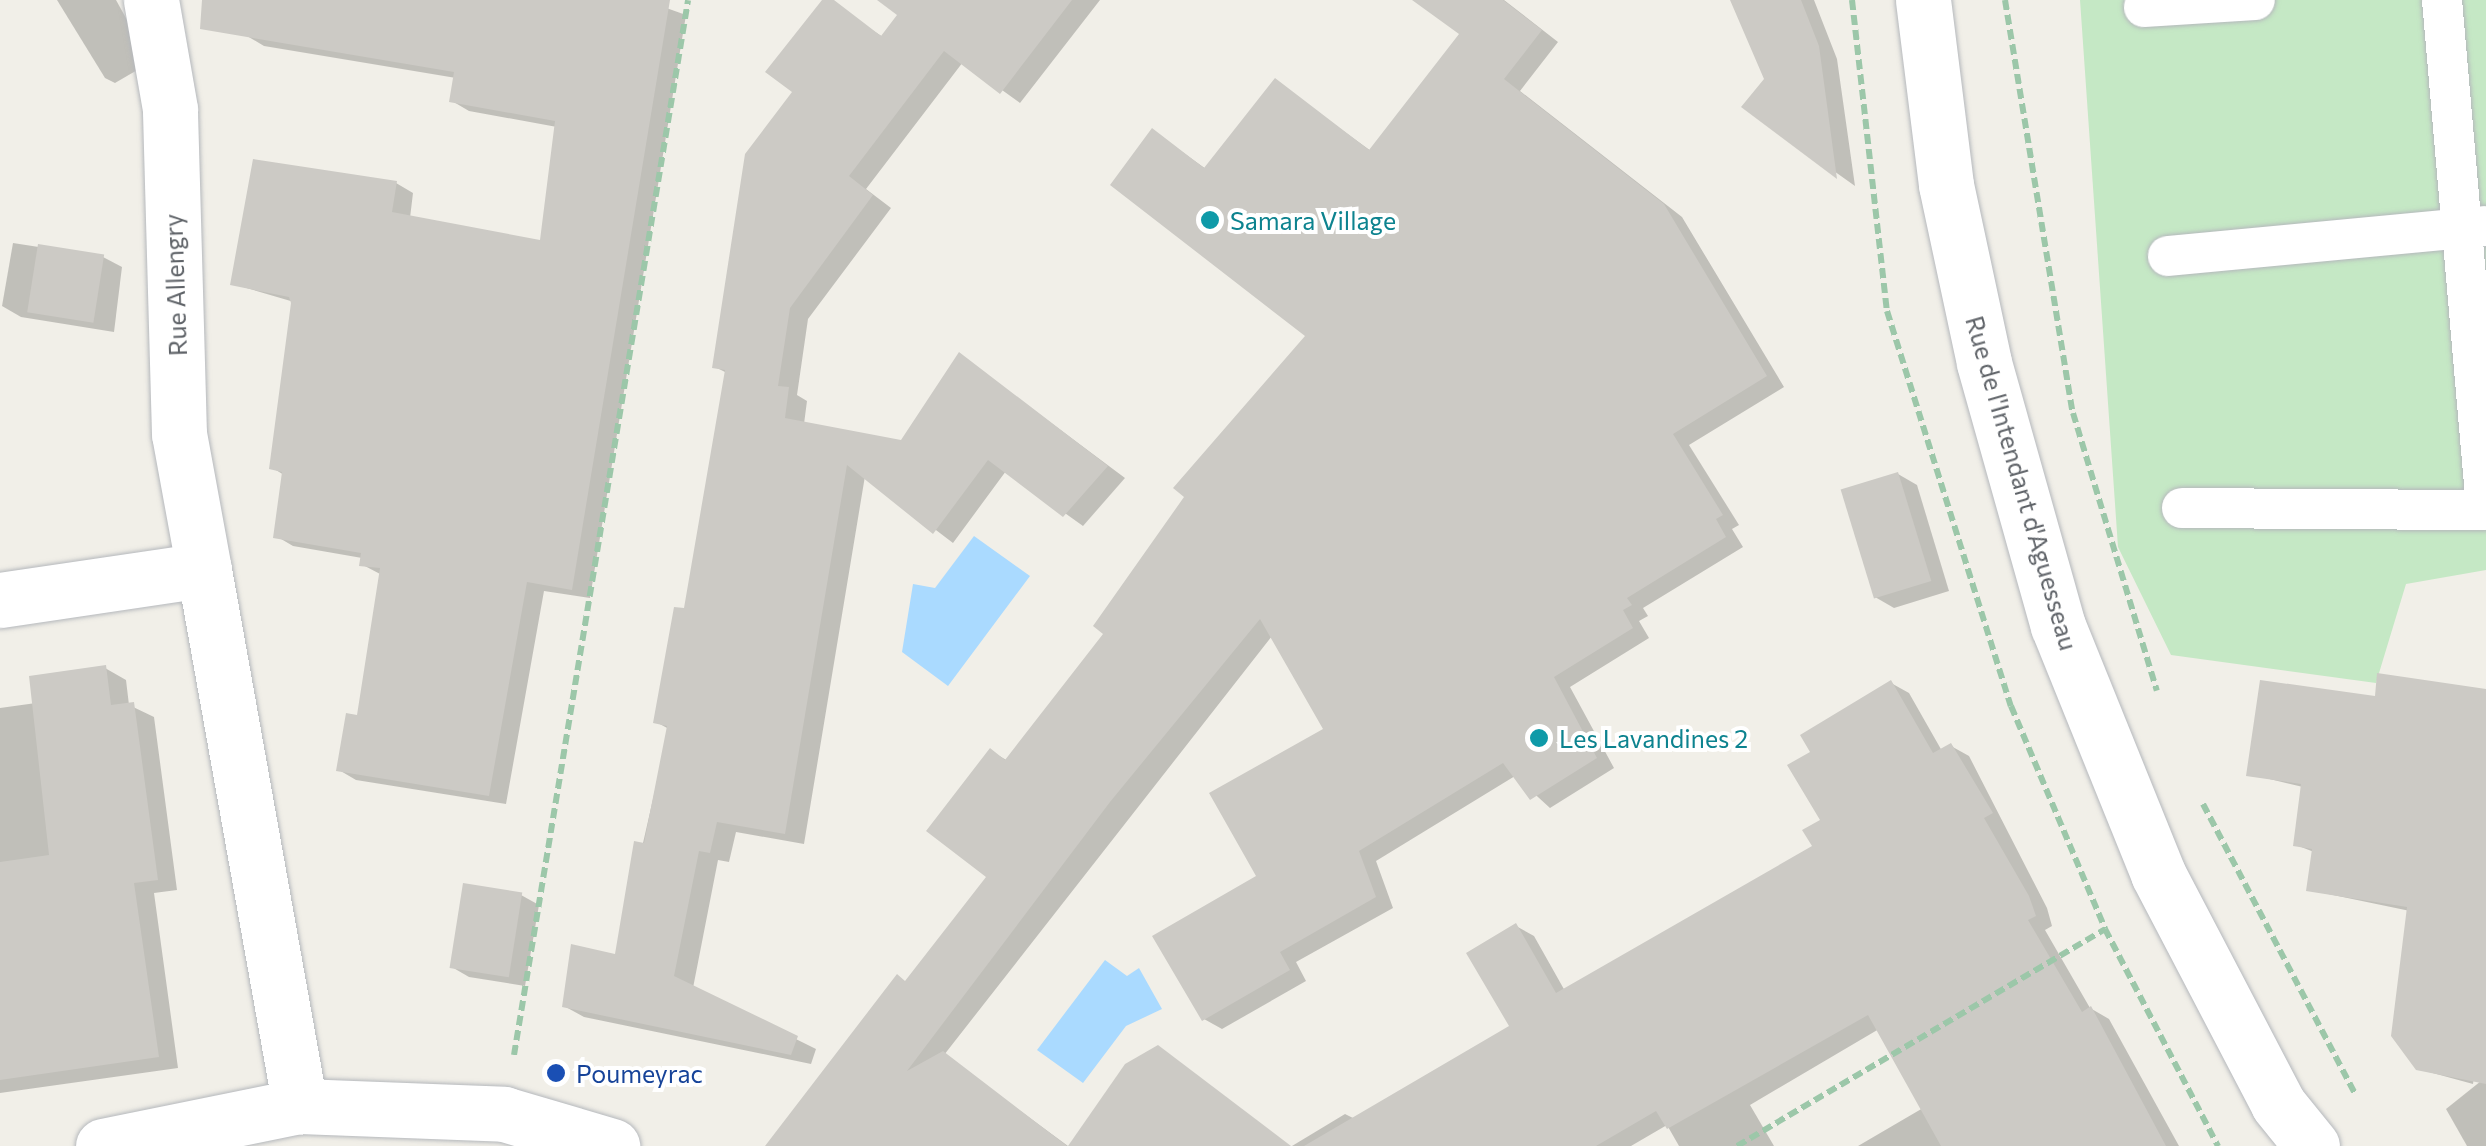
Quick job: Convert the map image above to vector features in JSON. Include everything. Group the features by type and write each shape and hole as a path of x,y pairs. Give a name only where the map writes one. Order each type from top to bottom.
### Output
{"street":[{"name":"Rue Allengry","path":"152,0 170,109 180,434 300,1106"},
{"name":"Rue de l'Intendant d'Aguesseau","path":"1923,0 1946,185 1984,363 2058,626 2158,874 2284,1125 2312,1146"},
{"path":"0,600 204,570"},
{"path":"103,1146 300,1106 504,1114 612,1146"}],"lane":[{"path":"2144,7 2255,0"},
{"path":"2182,508 2486,508 2474,228 2442,0"},
{"path":"2168,256 2474,228"}],"path":[{"path":"504,1114 688,0"},
{"path":"2005,0 2073,414 2164,710"},
{"path":"2198,793 2362,1106"},
{"path":"1736,1146 2105,929"}],"green space":[{"path":"2080,0 2486,0 2486,570 2406,584 2376,683 2171,655 2118,547"}],"water":[{"path":"974,536 1030,576 948,686 902,652 913,584 935,588"},
{"path":"1105,960 1127,976 1139,968 1162,1009 1126,1026 1083,1083 1037,1050"}],"building":[{"path":"202,0 670,0 572,590 527,582 489,796 336,771 346,713 357,715 380,568 359,566 361,553 273,538 282,472 269,469 291,303 289,297 230,285 253,159 397,181 392,212 540,240 555,121 449,102 454,72 200,29"},
{"path":"822,0 834,0 881,36 897,15 877,0 1072,0 1000,94 944,51 849,176 873,195 790,308 778,386 789,387 785,418 901,440 959,352 1108,466 1063,517 988,460 933,534 847,465 785,834 717,822 710,853 699,851 674,976 798,1036 791,1055 562,1007 571,944 615,954 634,841 644,843 667,726 653,723 674,607 684,608 725,370 712,368 745,154 792,92 765,72"},
{"path":"1412,0 1503,0 1542,30 1504,79 1664,204 1767,376 1673,434 1723,515 1716,519 1726,537 1627,598 1632,605 1623,610 1633,628 1554,677 1597,758 1530,800 1503,763 1359,851 1376,897 1280,952 1290,970 1202,1021 1152,936 1256,876 1209,793 1323,729 1260,619 1110,802 907,1071 943,1051 1067,1146 765,1146 897,974 905,981 986,877 926,831 990,748 1005,760 1103,634 1093,626 1184,497 1173,488 1305,336 1110,185 1152,128 1204,168 1275,78 1369,150 1459,34"},
{"path":"1730,0 1801,0 1819,46 1837,179 1741,107 1764,79"},
{"path":"38,244 104,254 93,323 27,312"},
{"path":"1898,472 1931,581 1874,599 1841,490"},
{"path":"106,665 111,705 134,702 158,880 134,883 159,1057 0,1080 0,862 49,855 29,676"},
{"path":"2377,673 2486,689 2486,1084 2416,1070 2391,1036 2407,907 2306,891 2312,849 2293,846 2301,784 2246,776 2260,680 2375,696"},
{"path":"1891,680 1933,753 1951,743 1993,813 1984,818 2029,896 2036,916 2028,920 2082,1012 2091,1006 2166,1146 1941,1146 1868,1015 1667,1129 1656,1111 1596,1146 1304,1146 1509,1026 1466,953 1516,923 1556,993 1812,846 1802,830 1820,820 1787,765 1810,752 1800,735"},
{"path":"463,883 522,892 509,977 450,968"},
{"path":"1158,1045 1291,1146 1068,1146 1125,1064"}],"place":[{"name":"Samara Village","path":"1210,220"},
{"name":"Les Lavandines 2","path":"1539,738"},
{"name":"Poumeyrac","path":"556,1073"}]}
